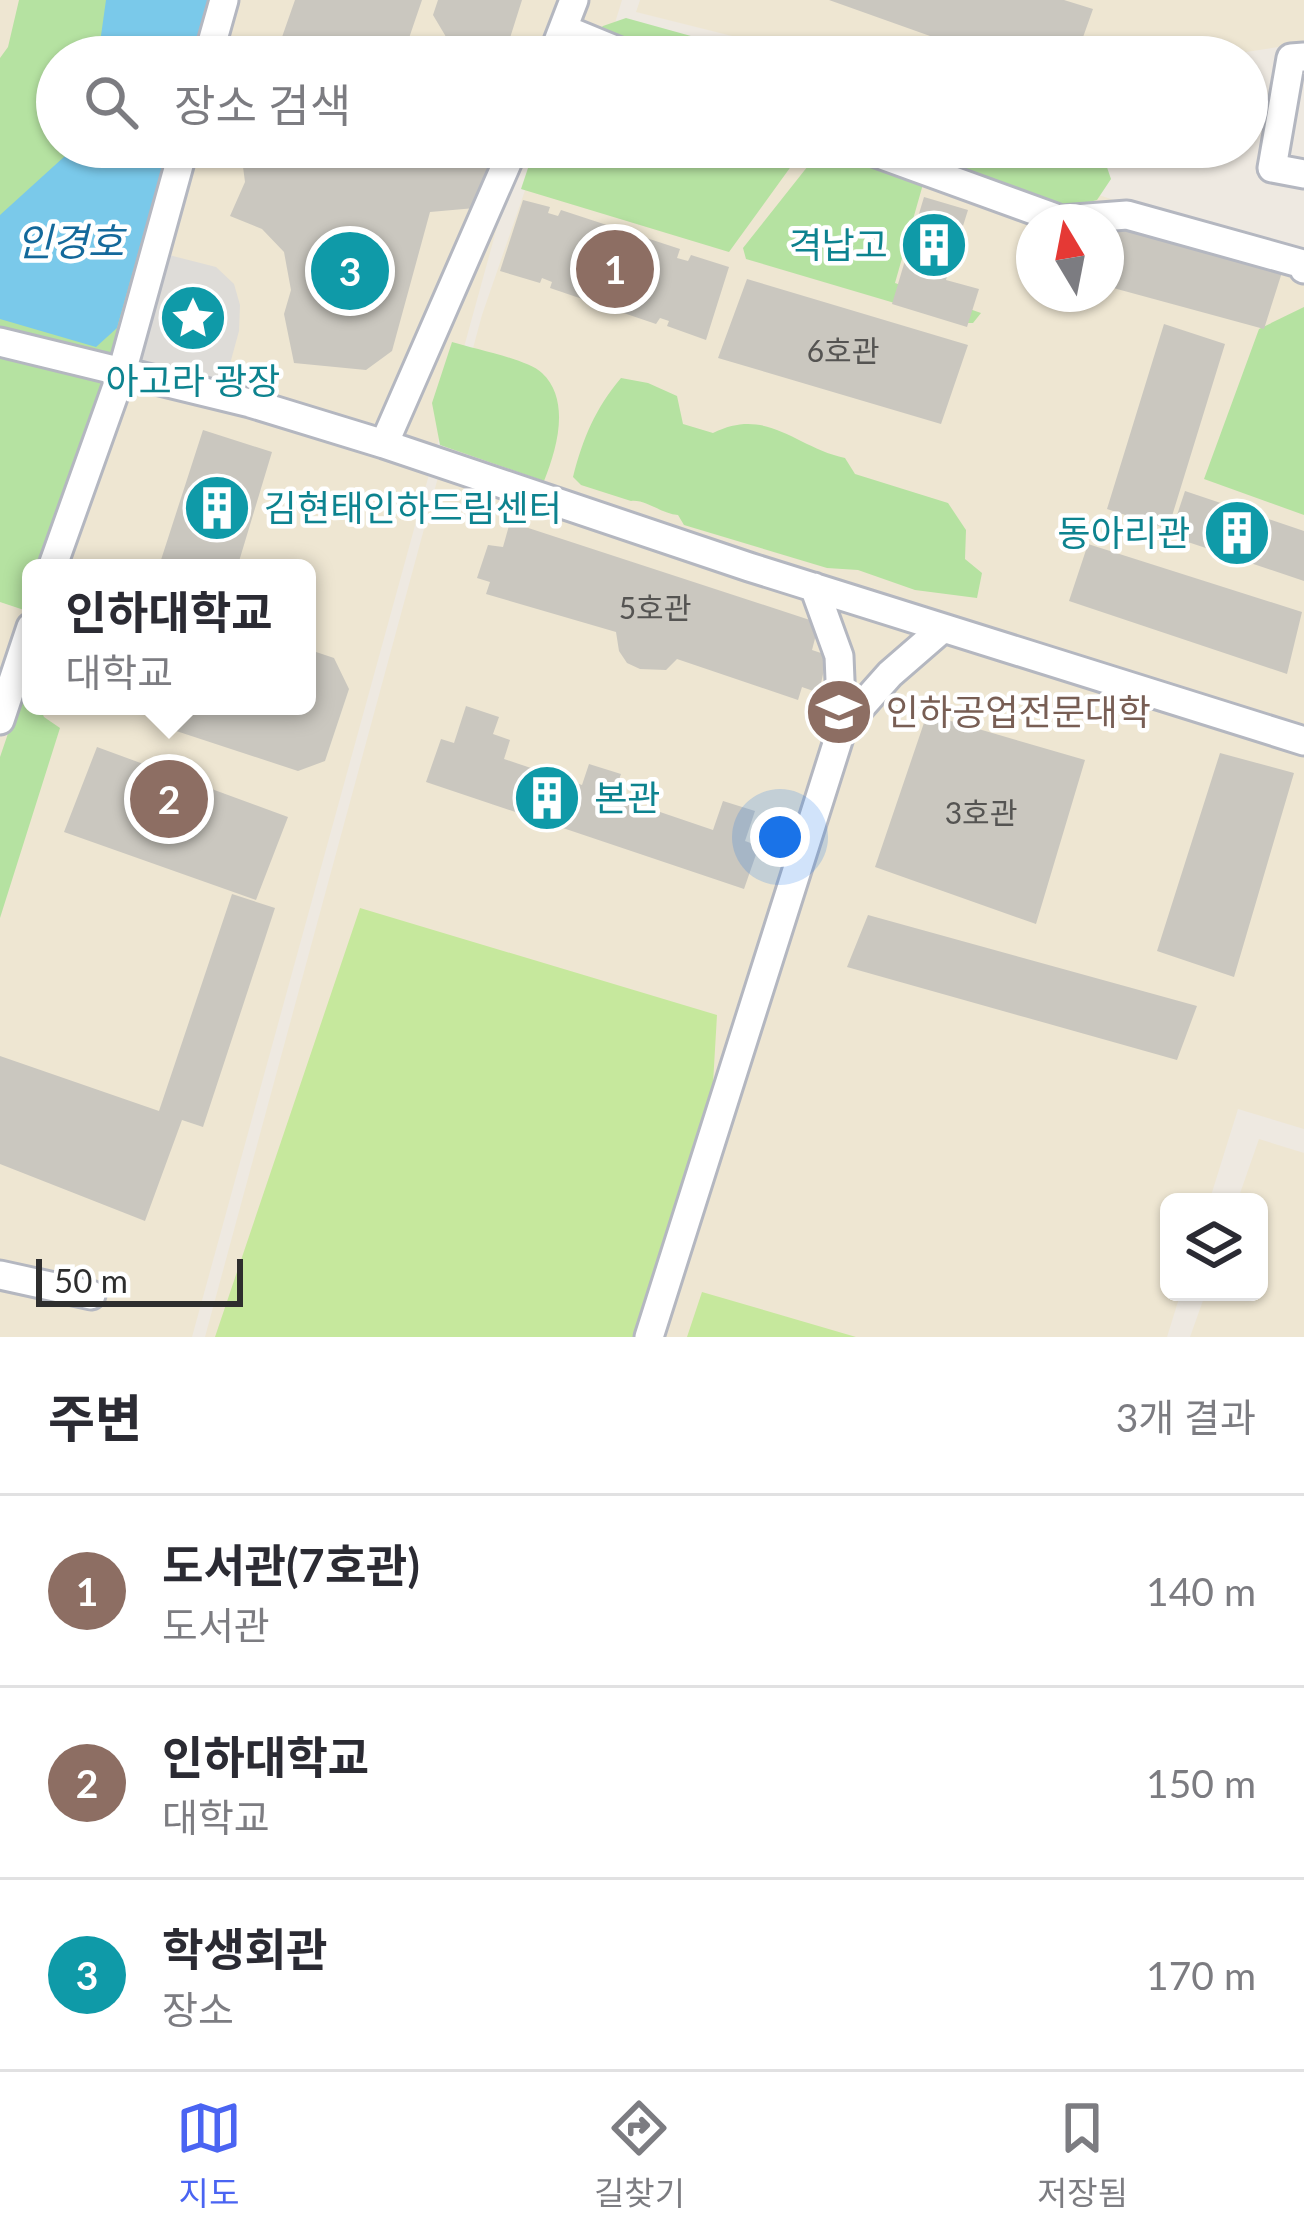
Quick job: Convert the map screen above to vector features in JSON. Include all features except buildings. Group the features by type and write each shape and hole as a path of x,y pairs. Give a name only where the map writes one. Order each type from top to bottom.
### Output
{"lane":[{"path":"214,36 224,0"},
{"path":"561,36 574,0"},
{"path":"564,29 581,36"},
{"path":"1304,57 1291,58 1272,168 1304,173"},
{"path":"55,559 122,371 178,168"},
{"path":"384,444 505,168"},
{"path":"918,168 1061,220 1127,214 1304,266"},
{"path":"0,342 250,403 384,444 814,587 1304,741"},
{"path":"649,1337 842,728 839,656 814,587"},
{"path":"842,728 890,674 943,628"},
{"path":"0,720 22,655"},
{"path":"0,1275 91,1295"}],"shaded area":[{"path":"0,0 561,0 551,36 36,36 36,168 513,168 192,1337 0,1337"},
{"path":"590,0 622,0 611,36 577,36"},
{"path":"640,0 1304,0 1304,43 1268,49 1268,36 732,36 636,12"},
{"name":"인하공업전문대학","path":"533,168 1014,168 1304,261 1304,1129 1238,1109 1212,1193 1160,1193 1160,1301 1178,1301 1167,1337 205,1337 482,315"},
{"name":"아고라 광장","path":"165,254 216,267 234,284 240,305 239,331 222,393 133,369"},
{"path":"1259,1139 1304,1153 1304,1337 1190,1337 1203,1301 1268,1301 1268,1193 1240,1193"}],"green space":[{"path":"19,0 217,0 206,36 36,36 36,168 167,168 110,361 0,328 0,58 8,47"},
{"path":"626,18 691,36 592,36 603,26"},
{"path":"528,168 790,168 729,252 521,189"},
{"path":"806,168 1107,168 1111,179 1097,200 1038,204 927,170 895,283 981,313 973,323 746,259 743,248"},
{"path":"1304,307 1304,515 1204,479 1259,329"},
{"path":"452,342 525,363 551,384 559,425 544,481 440,445 432,403"},
{"path":"0,352 104,382 42,559 22,559 22,609 0,602"},
{"path":"621,378 677,396 683,424 713,433 732,426 765,426 845,458 855,474 948,503 966,530 965,559 982,573 977,598 915,590 858,570 827,568 684,525 678,515 581,485 573,477 586,437"},
{"path":"22,692 22,715 43,715 60,728 0,918 0,757"},
{"path":"360,908 717,1015 710,1135 635,1337 215,1337"},
{"path":"702,1292 856,1337 687,1337"}],"water":[{"path":"106,0 209,0 199,36 101,36"},
{"name":"인경호","path":"52,168 162,168 117,328 96,347 0,319 0,215"}],"place":[{"name":"격납고","path":"934,245"},
{"name":"도서관(7호관)","path":"615,269"},
{"name":"학생회관","path":"350,271"},
{"name":"아고라 광장","path":"193,318"},
{"name":"김현태인하드림센터","path":"217,508"},
{"name":"동아리관","path":"1237,533"},
{"name":"인하공업전문대학","path":"839,712"},
{"name":"본관","path":"547,798"},
{"name":"인하대학교","path":"169,799"}]}
